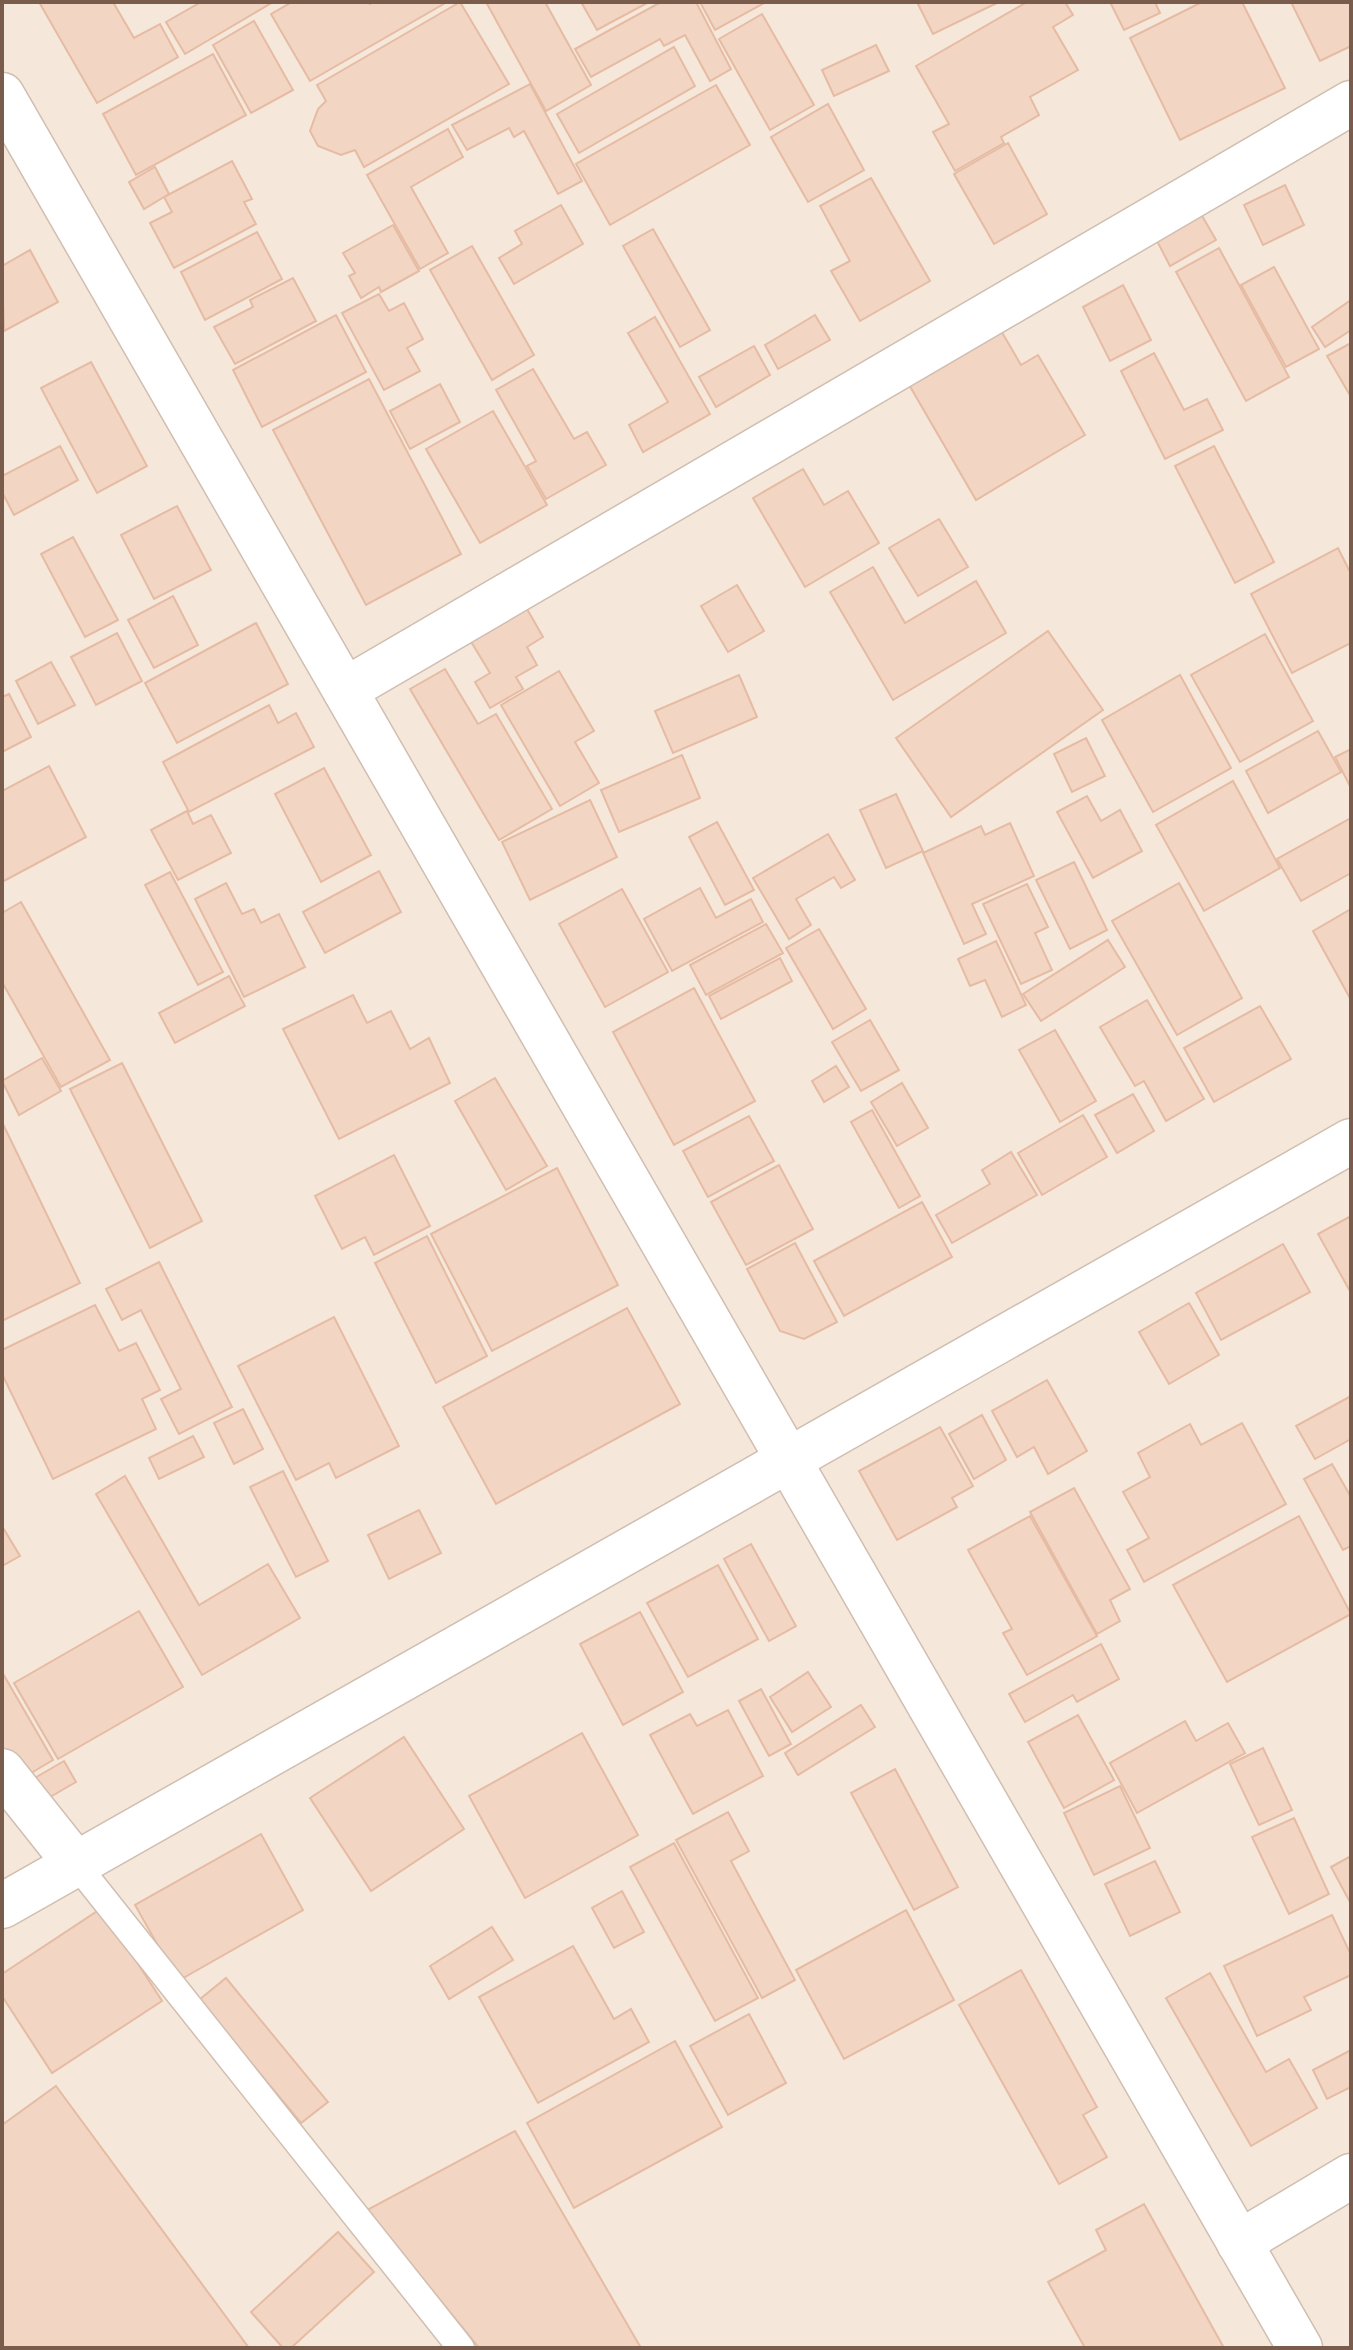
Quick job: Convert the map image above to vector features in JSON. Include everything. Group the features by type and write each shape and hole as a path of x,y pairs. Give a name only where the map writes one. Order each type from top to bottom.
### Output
{"street":[{"path":"2,95 1300,2348"},
{"path":"345,690 1351,103"},
{"path":"2,1906 1351,1141"},
{"path":"2,1771 76,1864"},
{"path":"1239,2243 1351,2176"}],"lane":[{"path":"76,1864 461,2348"}],"shaded area":[{"path":"2,2 1351,2 1351,2348 2,2348"}],"building":[{"path":"39,2 113,2 134,38 160,24 178,57 97,103"},
{"path":"201,2 273,2 185,54 166,22"},
{"path":"292,2 447,2 310,81 271,14"},
{"path":"460,2 509,84 364,167 355,150 341,155 318,146 310,131 318,109 326,101 317,85"},
{"path":"486,2 545,2 591,85 546,111"},
{"path":"581,2 649,2 597,30"},
{"path":"661,2 696,2 731,69 710,81 685,35 664,46 660,39 591,77 575,49"},
{"path":"700,2 766,2 715,30"},
{"path":"917,2 999,2 933,34"},
{"path":"1027,2 1065,2 1073,15 1053,27 1078,70 1030,97 1039,115 1001,137 1004,143 955,171 933,132 949,124 916,66"},
{"path":"1110,2 1155,2 1160,13 1124,30"},
{"path":"1202,2 1242,2 1285,88 1180,140 1130,38"},
{"path":"1291,2 1351,2 1351,46 1320,61"},
{"path":"762,14 814,105 770,130 719,39"},
{"path":"254,21 293,90 251,113 213,45"},
{"path":"876,45 889,71 834,96 822,70"},
{"path":"674,47 695,86 579,153 557,114"},
{"path":"213,54 246,115 136,175 103,114"},
{"path":"530,84 582,181 558,194 524,131 514,137 509,128 467,150 452,125"},
{"path":"716,85 750,145 610,225 576,164"},
{"path":"828,104 864,170 808,202 771,137"},
{"path":"448,129 463,157 411,187 448,253 420,269 367,175"},
{"path":"1008,143 1047,214 994,244 954,174"},
{"path":"232,161 252,199 244,202 256,224 174,268 150,223 172,212 164,197"},
{"path":"155,167 169,194 144,209 129,182"},
{"path":"871,178 930,281 860,321 831,271 850,261 820,206"},
{"path":"1285,185 1304,225 1263,245 1244,205"},
{"path":"561,205 583,244 514,284 499,258 522,244 515,231"},
{"path":"1201,214 1216,240 1170,266 1156,239"},
{"path":"393,225 419,271 381,292 379,287 361,298 349,276 355,273 343,253"},
{"path":"653,229 710,330 680,347 623,246"},
{"path":"257,232 282,279 205,320 181,272"},
{"path":"472,246 534,355 492,380 430,270"},
{"path":"1219,248 1289,377 1246,401 1176,272"},
{"path":"30,250 58,302 4,331 2,266"},
{"path":"1274,267 1319,349 1286,367 1241,285"},
{"path":"293,278 316,321 235,364 214,327 253,307 250,300"},
{"path":"1123,285 1151,340 1110,361 1083,307"},
{"path":"379,294 389,311 404,303 423,339 407,348 420,371 384,390 342,313"},
{"path":"1351,300 1351,330 1325,347 1312,327"},
{"path":"336,315 366,372 262,427 233,370"},
{"path":"815,315 830,340 778,369 765,345"},
{"path":"655,317 710,414 643,452 629,425 668,402 628,333"},
{"path":"1000,329 1021,365 1038,355 1085,435 976,500 908,383"},
{"path":"1351,343 1351,397 1327,356"},
{"path":"754,346 770,375 716,407 699,377"},
{"path":"1154,353 1184,410 1207,399 1223,430 1165,459 1121,371"},
{"path":"91,362 147,466 97,493 41,388"},
{"path":"533,369 574,439 587,432 606,465 546,499 527,466 536,461 496,390"},
{"path":"369,379 461,554 366,605 273,430"},
{"path":"440,384 460,422 410,449 390,411"},
{"path":"493,411 547,505 480,543 426,449"},
{"path":"60,446 78,480 14,515 2,492 2,476"},
{"path":"1214,446 1274,562 1235,583 1175,466"},
{"path":"803,469 824,505 848,491 879,543 805,587 753,498"},
{"path":"177,506 211,570 154,599 121,535"},
{"path":"939,519 968,567 918,596 889,548"},
{"path":"73,537 118,620 85,637 41,554"},
{"path":"1338,548 1351,574 1351,643 1292,673 1251,594"},
{"path":"873,567 905,623 976,581 1006,633 893,700 830,592"},
{"path":"737,585 764,631 728,652 701,606"},
{"path":"173,596 198,645 154,668 128,620"},
{"path":"523,602 543,637 527,647 537,665 516,677 523,689 490,708 475,682 490,673 467,635"},
{"path":"256,623 288,684 177,743 145,683"},
{"path":"1048,631 1103,710 951,817 896,738"},
{"path":"117,633 142,681 96,705 71,657"},
{"path":"1265,634 1313,721 1240,762 1191,675"},
{"path":"51,662 75,705 38,724 16,681"},
{"path":"445,669 478,724 496,714 552,809 499,840 410,689"},
{"path":"559,671 594,731 575,742 599,783 560,806 501,705"},
{"path":"739,675 757,717 673,753 655,711"},
{"path":"1180,675 1231,768 1153,812 1102,720"},
{"path":"9,694 31,737 2,752 2,697"},
{"path":"269,705 278,723 296,713 314,747 189,812 163,762"},
{"path":"1318,731 1341,772 1268,813 1246,771"},
{"path":"1086,738 1105,776 1072,792 1054,754"},
{"path":"1351,749 1351,788 1335,757"},
{"path":"682,755 700,798 619,832 601,790"},
{"path":"49,766 86,837 2,882 2,791"},
{"path":"324,768 371,855 321,882 275,794"},
{"path":"1233,781 1280,868 1204,911 1156,825"},
{"path":"896,794 923,851 886,868 860,810"},
{"path":"1087,796 1101,821 1120,810 1142,851 1093,878 1057,812"},
{"path":"590,800 617,857 530,900 502,842"},
{"path":"187,811 193,824 211,815 231,853 178,880 151,830"},
{"path":"1351,818 1351,873 1301,901 1277,859"},
{"path":"717,822 754,890 725,905 689,837"},
{"path":"1010,823 1034,876 972,904 986,934 964,944 923,853 981,826 985,835"},
{"path":"828,834 855,880 841,888 834,877 796,899 811,925 789,939 753,878"},
{"path":"1074,862 1107,930 1070,949 1036,880"},
{"path":"379,871 401,912 325,953 303,912"},
{"path":"170,872 223,972 198,985 145,885"},
{"path":"226,883 242,914 254,909 261,923 279,914 305,967 244,997 195,899"},
{"path":"1179,883 1242,998 1177,1035 1112,921"},
{"path":"1027,884 1048,927 1035,933 1052,970 1021,984 983,904"},
{"path":"700,888 716,918 751,899 763,922 672,971 644,919"},
{"path":"622,889 668,972 605,1007 559,924"},
{"path":"21,902 110,1060 61,1087 2,982 2,913"},
{"path":"1351,909 1351,1000 1313,931"},
{"path":"766,924 783,953 706,995 690,965"},
{"path":"819,929 866,1009 833,1029 786,948"},
{"path":"1108,940 1125,967 1041,1021 1023,994"},
{"path":"996,941 1026,1005 1002,1017 985,980 970,986 958,959"},
{"path":"780,958 792,981 721,1019 709,996"},
{"path":"229,976 245,1006 175,1043 159,1013"},
{"path":"694,988 755,1101 674,1145 613,1032"},
{"path":"353,995 367,1023 391,1011 410,1049 429,1038 450,1083 339,1139 283,1029"},
{"path":"1147,1000 1204,1099 1166,1121 1144,1081 1135,1086 1100,1027"},
{"path":"1260,1006 1291,1059 1214,1102 1184,1048"},
{"path":"870,1020 899,1070 861,1091 832,1042"},
{"path":"1055,1030 1096,1101 1060,1122 1019,1050"},
{"path":"42,1058 61,1091 19,1115 2,1081"},
{"path":"122,1063 202,1221 150,1248 70,1089"},
{"path":"836,1066 849,1087 824,1102 812,1081"},
{"path":"495,1078 547,1166 506,1190 455,1101"},
{"path":"902,1083 928,1128 897,1146 871,1102"},
{"path":"1133,1094 1154,1131 1117,1153 1095,1115"},
{"path":"872,1110 920,1196 899,1208 851,1122"},
{"path":"1083,1115 1107,1157 1042,1195 1018,1153"},
{"path":"749,1116 774,1161 708,1197 683,1151"},
{"path":"2,1122 80,1283 2,1321"},
{"path":"1011,1152 1037,1195 952,1243 936,1215 990,1184 982,1170"},
{"path":"394,1155 430,1226 374,1255 365,1237 342,1249 315,1196"},
{"path":"779,1165 813,1229 746,1265 711,1202"},
{"path":"557,1168 618,1285 492,1351 431,1234"},
{"path":"922,1202 952,1257 844,1316 814,1261"},
{"path":"1351,1216 1351,1293 1318,1234"},
{"path":"427,1236 487,1356 436,1383 375,1263"},
{"path":"795,1243 837,1322 804,1339 780,1331 747,1269"},
{"path":"1283,1244 1310,1292 1221,1340 1196,1293"},
{"path":"159,1262 232,1407 179,1434 161,1399 181,1389 141,1310 122,1320 106,1289"},
{"path":"1189,1303 1219,1355 1169,1384 1139,1332"},
{"path":"95,1305 119,1351 136,1343 160,1390 142,1399 156,1429 53,1479 2,1374 2,1350"},
{"path":"627,1308 680,1404 496,1504 443,1407"},
{"path":"334,1317 399,1446 336,1478 329,1463 296,1480 238,1366"},
{"path":"1047,1380 1087,1451 1048,1474 1034,1447 1017,1457 992,1411"},
{"path":"1351,1396 1351,1439 1315,1459 1296,1426"},
{"path":"243,1409 263,1449 234,1464 214,1423"},
{"path":"982,1415 1006,1460 974,1479 949,1434"},
{"path":"1242,1423 1286,1504 1144,1582 1127,1550 1149,1538 1123,1492 1150,1477 1138,1453 1190,1424 1201,1445"},
{"path":"940,1427 973,1486 952,1498 957,1507 897,1540 859,1471"},
{"path":"193,1436 204,1457 159,1479 149,1458"},
{"path":"1332,1464 1351,1497 1351,1546 1343,1550 1304,1479"},
{"path":"283,1471 328,1561 296,1577 250,1487"},
{"path":"125,1476 199,1605 268,1564 300,1618 202,1675 96,1494"},
{"path":"1074,1488 1130,1589 1110,1600 1120,1621 1097,1634 1030,1512"},
{"path":"419,1510 441,1553 389,1579 368,1535"},
{"path":"1030,1516 1097,1636 1027,1675 1003,1633 1012,1629 968,1550"},
{"path":"1299,1516 1351,1614 1227,1682 1173,1585"},
{"path":"2,1526 20,1556 2,1566"},
{"path":"751,1544 796,1626 769,1641 724,1559"},
{"path":"718,1565 758,1639 688,1677 647,1603"},
{"path":"139,1611 183,1687 58,1759 14,1683"},
{"path":"640,1612 683,1692 623,1725 580,1644"},
{"path":"1101,1644 1119,1679 1077,1702 1073,1695 1025,1722 1009,1694"},
{"path":"2,1672 53,1760 21,1779 2,1746"},
{"path":"808,1672 831,1707 792,1732 770,1697"},
{"path":"761,1689 791,1744 769,1756 739,1701"},
{"path":"861,1705 875,1727 798,1775 785,1753"},
{"path":"728,1710 763,1776 693,1814 650,1735 690,1714 697,1726"},
{"path":"1078,1715 1114,1780 1064,1808 1028,1742"},
{"path":"1185,1721 1196,1741 1228,1723 1245,1753 1137,1813 1110,1763"},
{"path":"582,1733 638,1835 525,1898 469,1796"},
{"path":"404,1737 464,1829 371,1891 310,1798"},
{"path":"1263,1748 1292,1810 1259,1825 1230,1764"},
{"path":"64,1761 76,1782 45,1800 33,1779"},
{"path":"895,1769 958,1887 914,1910 851,1793"},
{"path":"1120,1786 1150,1848 1094,1875 1064,1813"},
{"path":"728,1812 749,1851 731,1861 795,1980 762,1998 676,1840"},
{"path":"1294,1818 1329,1894 1289,1914 1252,1837"},
{"path":"261,1834 303,1910 178,1981 135,1905"},
{"path":"674,1843 758,1998 715,2021 630,1867"},
{"path":"1351,1856 1351,1904 1331,1867"},
{"path":"1155,1861 1180,1912 1130,1936 1105,1884"},
{"path":"622,1891 644,1932 614,1948 592,1908"},
{"path":"102,1908 162,2001 52,2073 2,1996 2,1974"},
{"path":"906,1910 954,2000 844,2059 796,1970"},
{"path":"1332,1915 1351,1955 1351,1975 1304,1997 1311,2010 1257,2036 1224,1966"},
{"path":"492,1927 513,1960 449,1999 430,1966"},
{"path":"573,1946 614,2019 631,2009 649,2042 538,2103 479,1997"},
{"path":"1021,1970 1097,2107 1083,2115 1107,2157 1059,2184 959,2005"},
{"path":"1210,1973 1266,2072 1289,2059 1317,2108 1251,2146 1166,1998"},
{"path":"226,1978 328,2102 301,2123 199,2000"},
{"path":"749,2014 786,2083 728,2115 690,2046"},
{"path":"675,2041 722,2127 574,2208 527,2123"},
{"path":"1351,2050 1351,2087 1327,2099 1313,2070"},
{"path":"56,2086 249,2348 2,2348 2,2125"},
{"path":"515,2131 641,2348 479,2348 367,2210"},
{"path":"1144,2204 1224,2348 1085,2348 1048,2282 1106,2250 1096,2230"},
{"path":"338,2232 374,2272 291,2348 283,2348 251,2312"}]}
